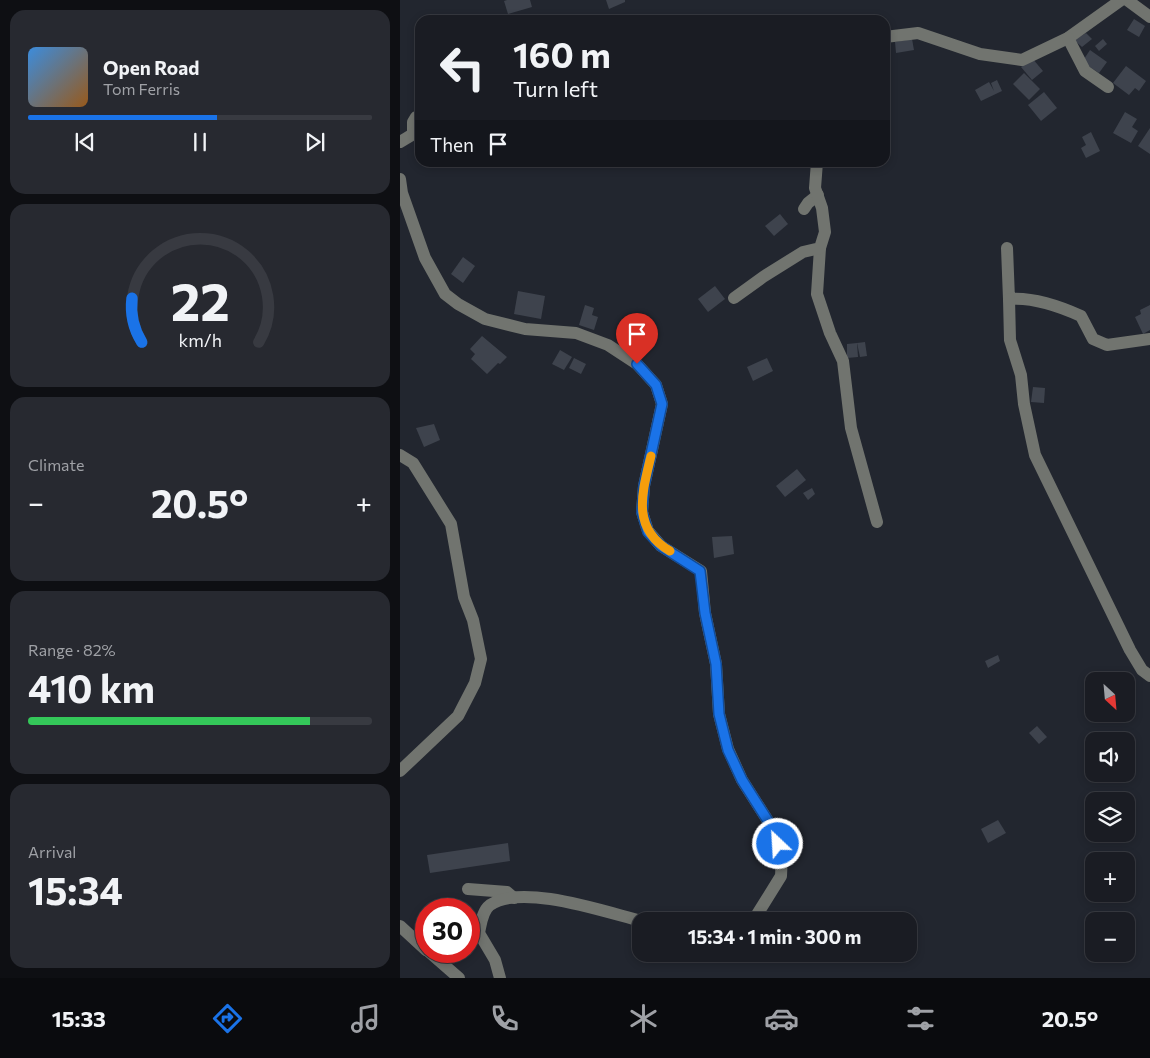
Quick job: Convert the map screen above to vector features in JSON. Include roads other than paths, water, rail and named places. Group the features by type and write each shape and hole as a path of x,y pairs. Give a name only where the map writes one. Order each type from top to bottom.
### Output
{"street":[{"path":"890,36 918,33 980,54 1022,60 1068,38 1121,0"},
{"path":"1127,0 1150,17"},
{"path":"1068,38 1085,71 1108,87"},
{"path":"400,142 415,133"},
{"path":"817,167 815,188 822,208 825,232 820,248 817,294 843,362 851,428 877,522"},
{"path":"400,179 402,193 425,258 445,294 484,319 525,329 576,333 608,345 637,364 656,385 662,404 644,486 642,512 648,532 661,546 700,571 705,613 716,664 719,714 728,750 742,780 775,832 782,855 781,876 759,912"},
{"path":"804,209 818,195"},
{"path":"734,298 804,252 820,248"},
{"path":"1007,248 1010,340 1021,375 1024,404 1034,455 1130,650 1142,670 1150,676"},
{"path":"1009,299 1024,298 1064,309 1081,316 1093,339 1107,346 1150,339"},
{"path":"400,455 413,462 451,524 464,597 473,620 481,659 475,683 458,716 400,771"},
{"path":"468,889 507,892 514,898"},
{"path":"502,975 496,960 479,933 482,916 489,906 508,898 536,897 632,919"},
{"path":"400,926 415,940"},
{"path":"441,963 459,978"}]}
